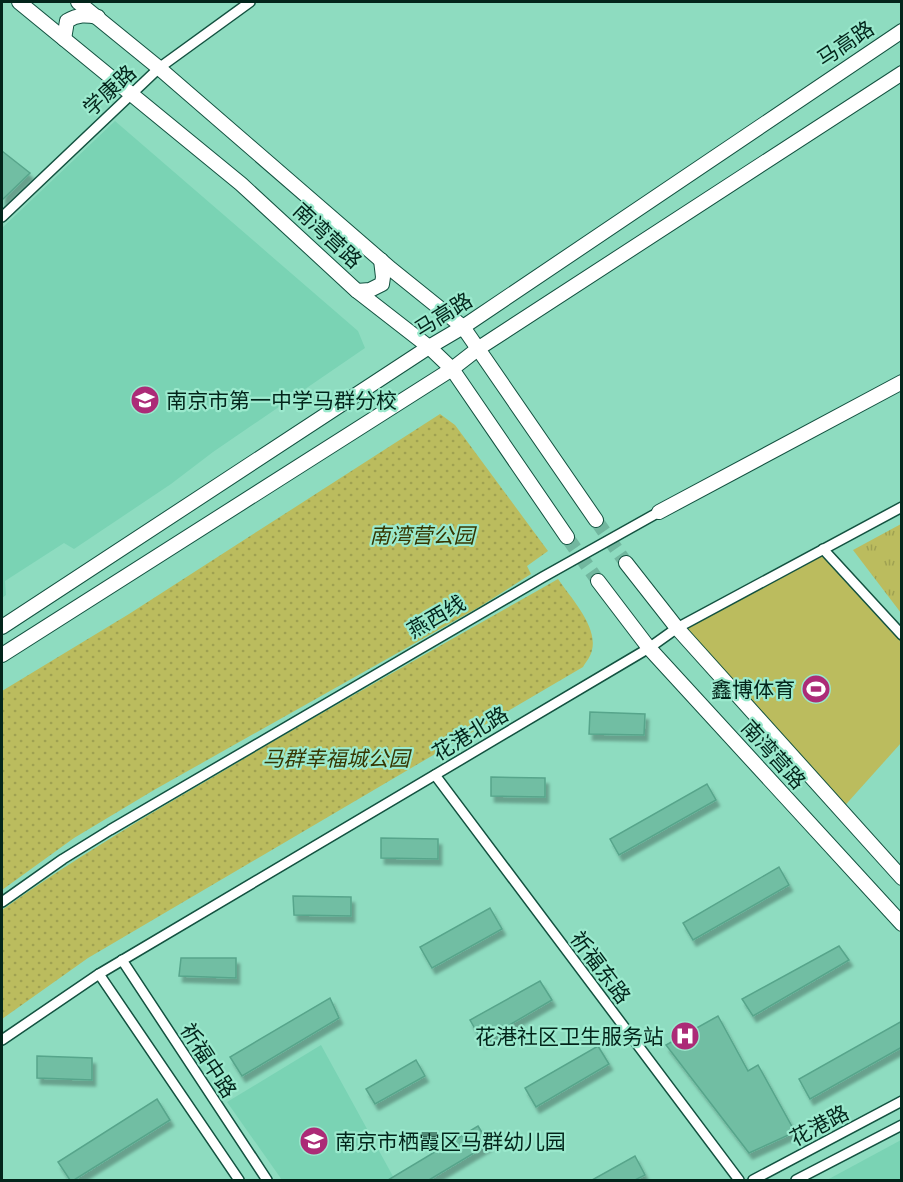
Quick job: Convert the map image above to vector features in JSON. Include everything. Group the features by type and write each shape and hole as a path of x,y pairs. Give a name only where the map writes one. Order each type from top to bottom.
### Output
{"main road":[{"name":"南湾营路","path":"19,2 242,184 357,291 429,347 452,369 567,537"},
{"path":"78,2 159,68 381,260 463,327 596,519"},
{"path":"64,39 67,21 85,15 98,17"},
{"name":"马高路","path":"2,627 463,327 902,31"},
{"path":"2,655 452,369 479,348 902,73"},
{"path":"357,291 370,290 382,284 381,260"},
{"name":"燕西线","path":"659,512 902,382"},
{"path":"626,563 677,628 902,878"},
{"name":"南湾营路","path":"598,581 649,648 902,924"}],"street":[{"name":"学康路","path":"2,217 159,68 250,2"},
{"name":"花港北路","path":"2,1040 99,974 649,648 677,628 902,507"},
{"name":"燕西线","path":"2,902 63,859 110,830 659,512"},
{"path":"823,549 902,635"},
{"name":"祈福东路","path":"435,775 739,1180"},
{"name":"祈福中路","path":"122,960 267,1180"},
{"name":"祈福中路","path":"99,974 239,1180"},
{"name":"花港路","path":"753,1180 902,1101"},
{"name":"花港路","path":"796,1180 902,1125"}],"shaded area":[{"name":"南京市第一中学马群分校","path":"115,121 358,331 365,348 74,549 64,543 5,581 6,595 2,598 2,228"},
{"name":"南京市栖霞区马群幼儿园","path":"321,1045 395,1180 282,1180 227,1102"},
{"path":"901,1140 901,1180 827,1180"}],"green space":[{"name":"南湾营公园","path":"440,414 455,425 548,551 527,566 531,574 481,606 154,790 74,838 2,890 2,691 129,614"},
{"path":"901,524 901,613 853,550"},
{"name":"鑫博体育","path":"823,549 901,635 901,743 840,811 677,628"},
{"name":"马群幸福城公园","path":"558,579 582,613 591,632 592,650 583,667 88,958 2,1019 2,910 82,856 165,806 346,699"}],"building":[{"path":"2,151 30,173 2,200"},
{"path":"590,712 645,714 644,735 589,734"},
{"path":"491,777 545,778 545,797 491,796"},
{"path":"707,784 716,800 619,855 610,839"},
{"path":"381,838 438,839 438,859 381,858"},
{"path":"779,867 789,885 693,940 683,923"},
{"path":"293,896 351,897 351,916 294,915"},
{"path":"490,908 502,929 432,968 420,947"},
{"path":"839,946 849,960 753,1016 742,999"},
{"path":"181,958 236,958 236,978 179,976"},
{"path":"540,981 552,1000 482,1041 470,1020"},
{"path":"330,998 339,1018 242,1076 230,1057"},
{"path":"718,1016 748,1071 758,1065 795,1132 749,1153 666,1045"},
{"path":"902,1021 902,1047 810,1099 799,1079"},
{"path":"598,1046 609,1064 536,1107 525,1088"},
{"path":"37,1056 92,1058 92,1080 37,1078"},
{"path":"416,1060 425,1076 375,1104 366,1089"},
{"path":"157,1099 170,1120 74,1180 70,1180 58,1162"},
{"path":"478,1126 489,1144 429,1180 388,1180"},
{"path":"635,1156 645,1175 635,1180 592,1180"}],"tunnel":[{"path":"596,520 626,563"},
{"path":"567,537 598,581"}],"place":[{"name":"南京市第一中学马群分校","path":"145,400"},
{"name":"鑫博体育","path":"816,689"},
{"name":"花港社区卫生服务站","path":"685,1036"},
{"name":"南京市栖霞区马群幼儿园","path":"314,1141"}]}
